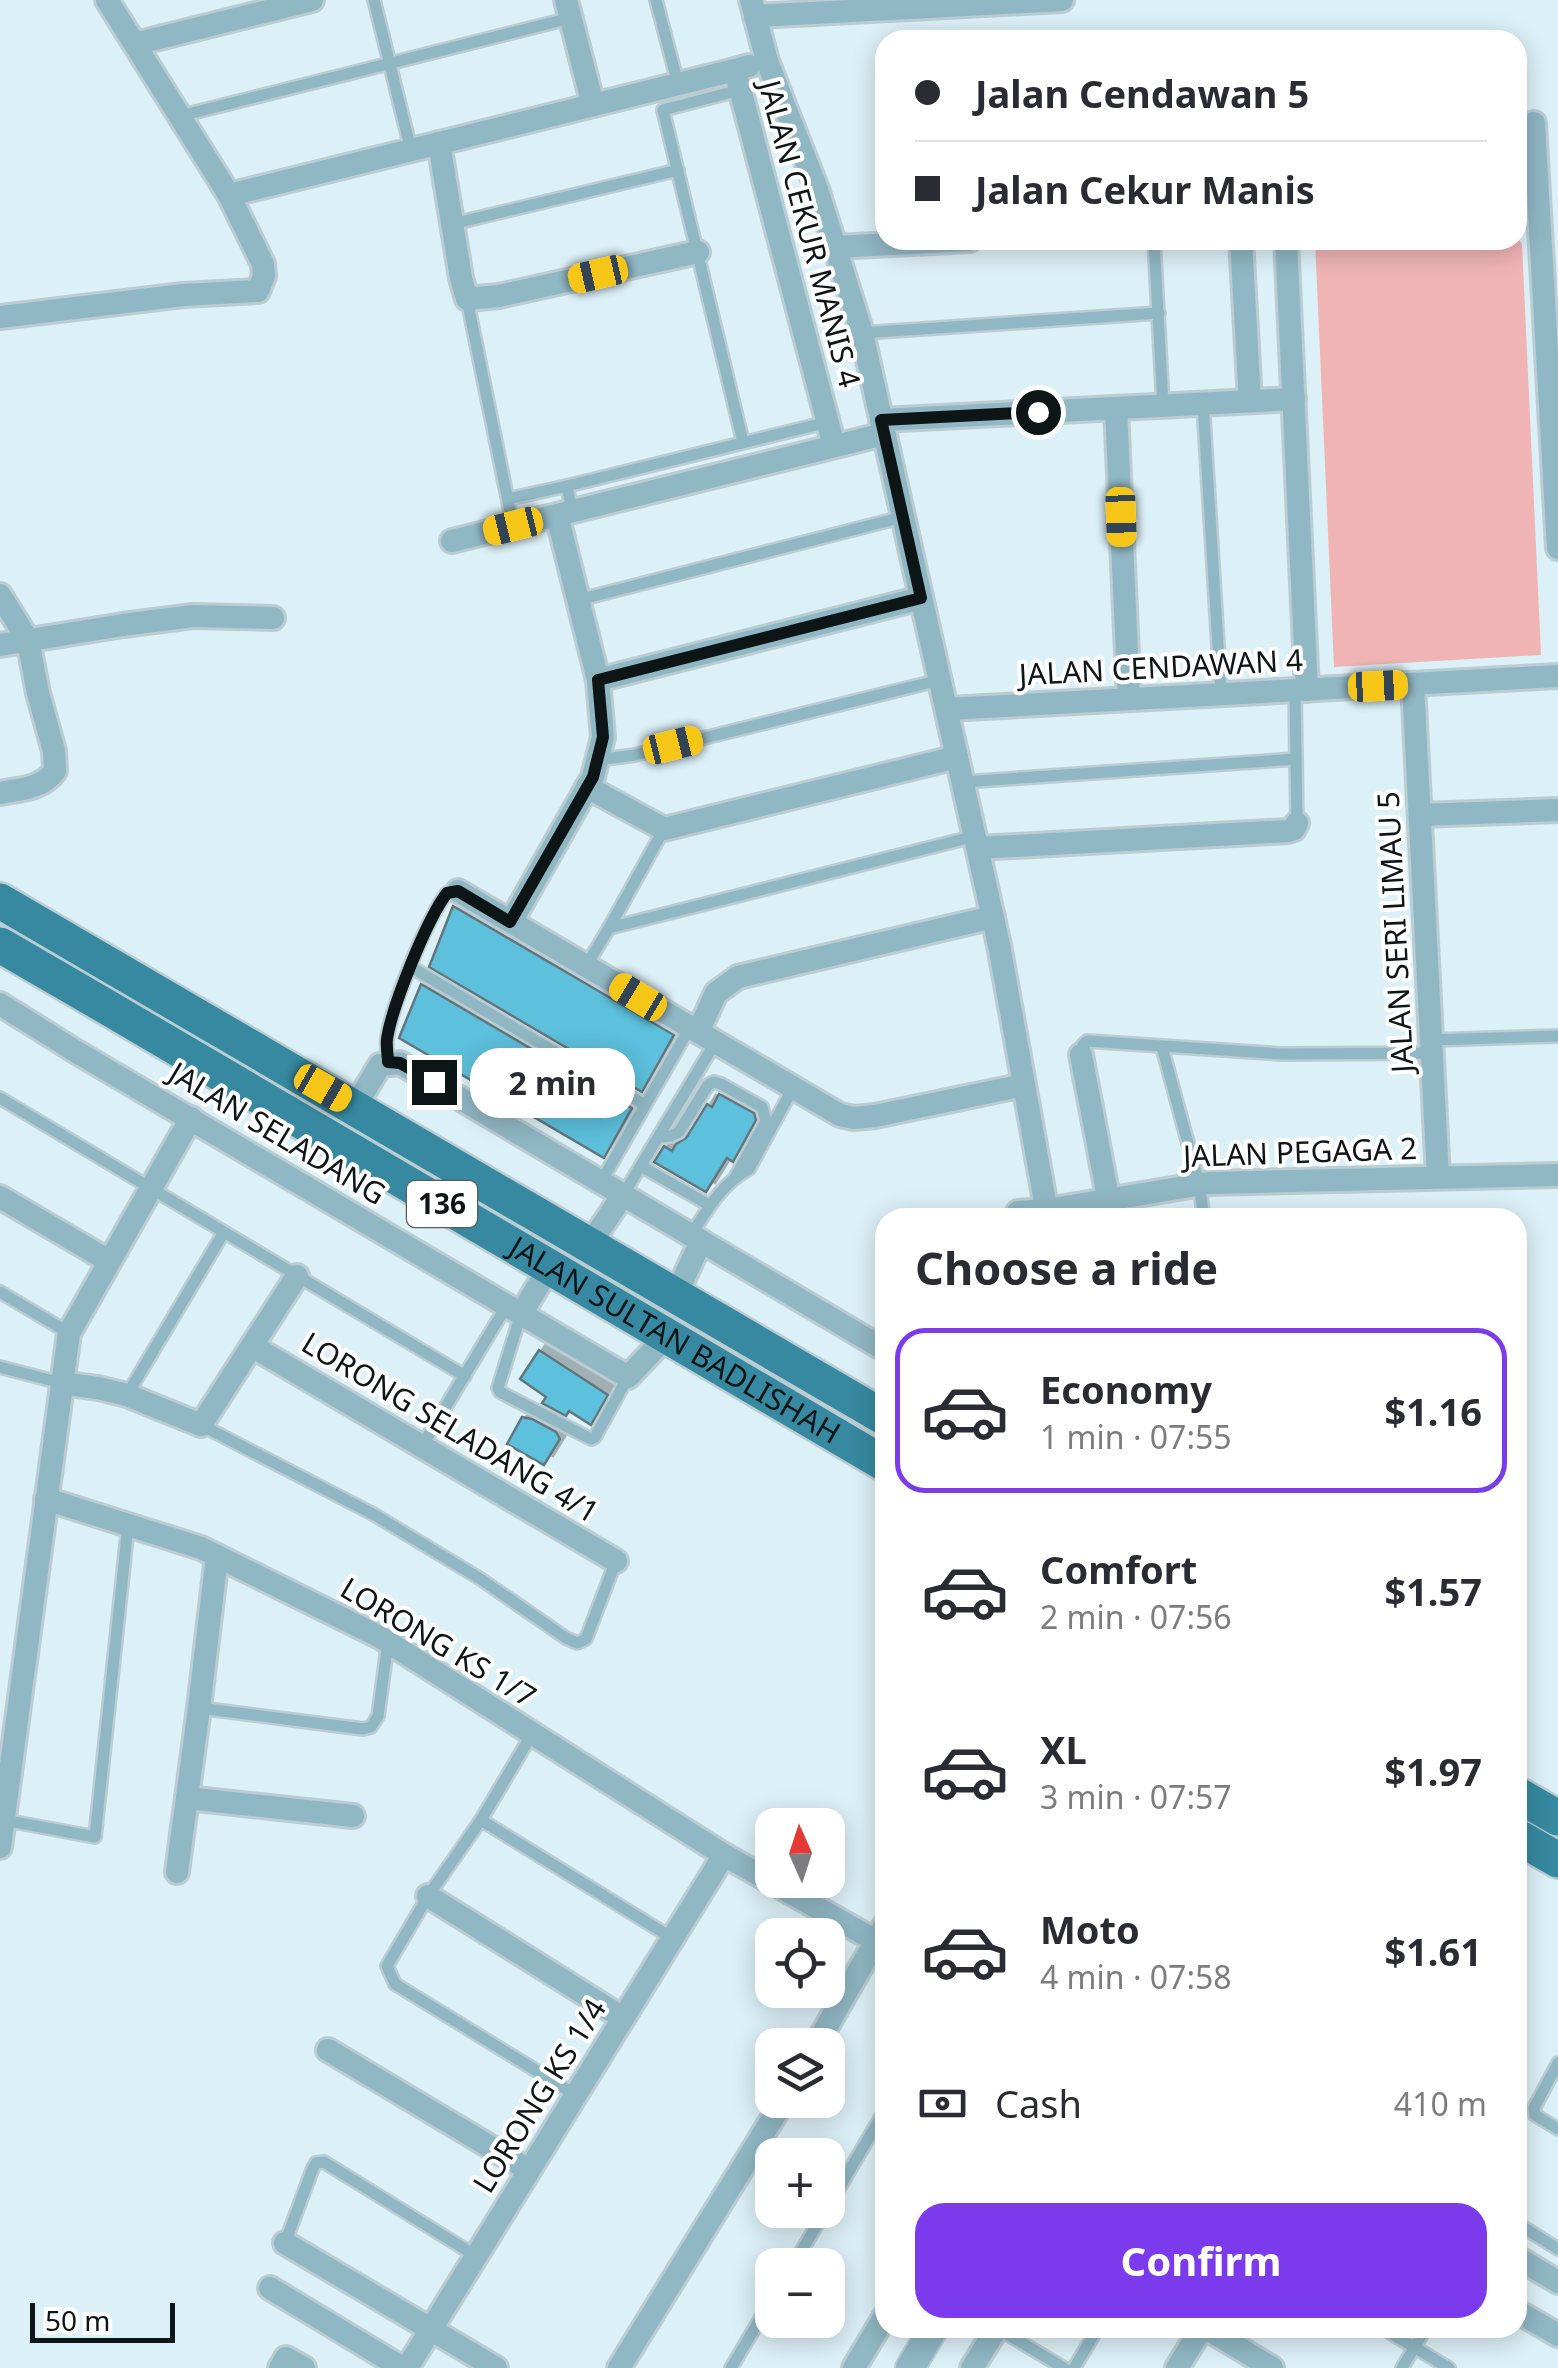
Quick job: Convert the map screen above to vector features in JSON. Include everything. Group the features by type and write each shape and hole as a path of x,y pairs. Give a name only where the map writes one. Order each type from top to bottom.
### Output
{"main road":[{"name":"JALAN SULTAN BADLISHAH","path":"0,901 875,1412"},
{"name":"JALAN SULTAN BADLISHAH","path":"0,945 875,1458"},
{"path":"1527,1800 1558,1818"},
{"path":"1527,1842 1558,1860"}],"street":[{"path":"0,316 183,295 258,291 264,276 263,264 230,196 107,0"},
{"path":"135,44 312,0"},
{"path":"1046,1208 994,917 862,333 817,189 767,61 753,8 1062,0"},
{"path":"568,9 592,105"},
{"name":"JALAN CEKUR MANIS 4","path":"767,61 737,80 834,446"},
{"path":"230,196 678,84 737,80"},
{"path":"1534,122 1528,211 1553,368 1558,548"},
{"path":"439,144 467,300 698,252"},
{"path":"835,247 875,245"},
{"path":"1242,250 1250,401"},
{"path":"1287,250 1301,690"},
{"path":"452,541 834,446 883,427 1116,408 1294,399"},
{"path":"1116,408 1129,699"},
{"path":"510,922 593,777 603,737 598,680 578,600 565,513"},
{"path":"0,595 28,640 54,751 55,771 35,786 0,793"},
{"path":"598,680 921,598"},
{"path":"0,645 193,616 273,618"},
{"name":"JALAN CENDAWAN 4","path":"946,709 1558,676"},
{"name":"JALAN SERI LIMAU 5","path":"1414,684 1438,1177"},
{"path":"587,787 664,829 958,757"},
{"path":"1420,815 1558,810"},
{"path":"977,842 1288,830 1297,823"},
{"path":"458,891 840,1116 875,1116 1024,1085"},
{"path":"701,1034 716,993 738,977 994,917"},
{"name":"JALAN SELADANG","path":"0,1004 628,1377"},
{"path":"1081,1055 1111,1208"},
{"path":"355,1107 380,1065 394,1063 875,1344"},
{"path":"0,1847 8,1715 46,1499 68,1333 192,1118"},
{"name":"JALAN PEGAGA 2","path":"1111,1208 1200,1184 1558,1176"},
{"path":"590,1244 623,1195"},
{"path":"0,1196 109,1261"},
{"path":"676,1295 696,1238"},
{"path":"514,1310 549,1268"},
{"path":"61,1383 127,1395 202,1425 297,1276"},
{"path":"628,1377 666,1337"},
{"name":"LORONG SELADANG 4/1","path":"252,1346 616,1561"},
{"name":"LORONG KS 1/7","path":"46,1499 201,1548 388,1642 724,1855 875,1930"},
{"path":"176,1872 217,1556"},
{"path":"187,1798 353,1816"},
{"name":"LORONG KS 1/4","path":"404,2368 724,1855"},
{"path":"428,1896 623,2018"},
{"path":"826,2028 875,1942"},
{"path":"328,2050 529,2170"},
{"path":"620,2368 773,2118"},
{"path":"285,2243 496,2368"},
{"path":"1527,2263 1558,2282"},
{"path":"270,2288 404,2368"},
{"path":"1527,2317 1558,2336"},
{"path":"854,2368 875,2333"},
{"path":"910,2368 928,2338"},
{"path":"972,2368 991,2338"},
{"path":"1176,2368 1197,2338"},
{"path":"1221,2338 1272,2368"},
{"path":"280,2368 286,2358 304,2368"}],"lane":[{"path":"374,0 411,150"},
{"path":"656,0 678,84"},
{"path":"180,116 389,64 568,9"},
{"path":"737,80 663,110 744,442"},
{"path":"452,224 678,170"},
{"path":"1155,250 1163,406"},
{"path":"467,300 513,526"},
{"path":"862,333 1159,314"},
{"path":"1203,404 1220,694"},
{"path":"508,499 828,422"},
{"path":"565,513 566,486"},
{"path":"578,600 903,516"},
{"path":"597,760 940,680"},
{"path":"1297,823 1301,690"},
{"path":"963,782 1296,759"},
{"path":"586,966 664,829"},
{"path":"609,928 977,842"},
{"path":"394,1063 387,1040 400,994 437,906 447,893 458,891"},
{"path":"412,966 645,1105"},
{"path":"601,1182 645,1105 701,1034"},
{"path":"623,1195 658,1136 701,1034"},
{"path":"1081,1055 1082,1045 1087,1042 1282,1054 1558,1036"},
{"path":"1162,1046 1200,1184 1203,1208"},
{"path":"658,1136 679,1132 708,1084 714,1082 762,1106 766,1114 766,1121 736,1176 709,1206 696,1238"},
{"path":"736,1176 749,1168 793,1088"},
{"path":"0,1098 464,1376"},
{"path":"641,1166 709,1206"},
{"path":"127,1395 224,1232"},
{"path":"0,1292 68,1333"},
{"path":"422,1446 464,1376 514,1310"},
{"path":"514,1310 500,1392 591,1440 628,1377"},
{"path":"0,1367 61,1383"},
{"path":"202,1425 373,1514 578,1644 586,1639 616,1561"},
{"path":"4,1820 95,1837 128,1526"},
{"path":"199,1708 363,1730 371,1727 378,1716 388,1642"},
{"path":"532,1734 387,1966 394,1984 576,2095"},
{"path":"481,1820 672,1938"},
{"path":"1558,2063 1534,2108 1535,2115 1558,2129"},
{"path":"845,2178 875,2127"},
{"path":"285,2243 313,2168 316,2162 324,2162 476,2256"},
{"path":"1527,2230 1558,2249"},
{"path":"736,2366 755,2331"},
{"path":"1014,2338 1064,2368"},
{"path":"1074,2368 1092,2338"},
{"path":"1399,2338 1449,2368"},
{"path":"1402,2368 1420,2338"}],"shaded area":[{"path":"1315,250 1522,250 1541,655 1334,667"}],"building":[{"path":"453,906 674,1035 642,1092 429,967"},
{"path":"421,984 632,1108 604,1158 399,1038"},
{"path":"719,1094 754,1113 756,1120 733,1162 727,1158 706,1192 654,1162 664,1146 672,1151 686,1138 707,1104 712,1107"},
{"path":"539,1350 608,1395 591,1425 569,1411 566,1416 542,1403 546,1397 520,1379"},
{"path":"522,1417 556,1432 560,1439 544,1465 507,1444"}],"route":[{"path":"434,1082 400,1063 388,1062 387,1040 400,994 437,906 447,893 458,891 510,922 593,777 603,737 598,680 921,598 881,420 1038,412"}]}
